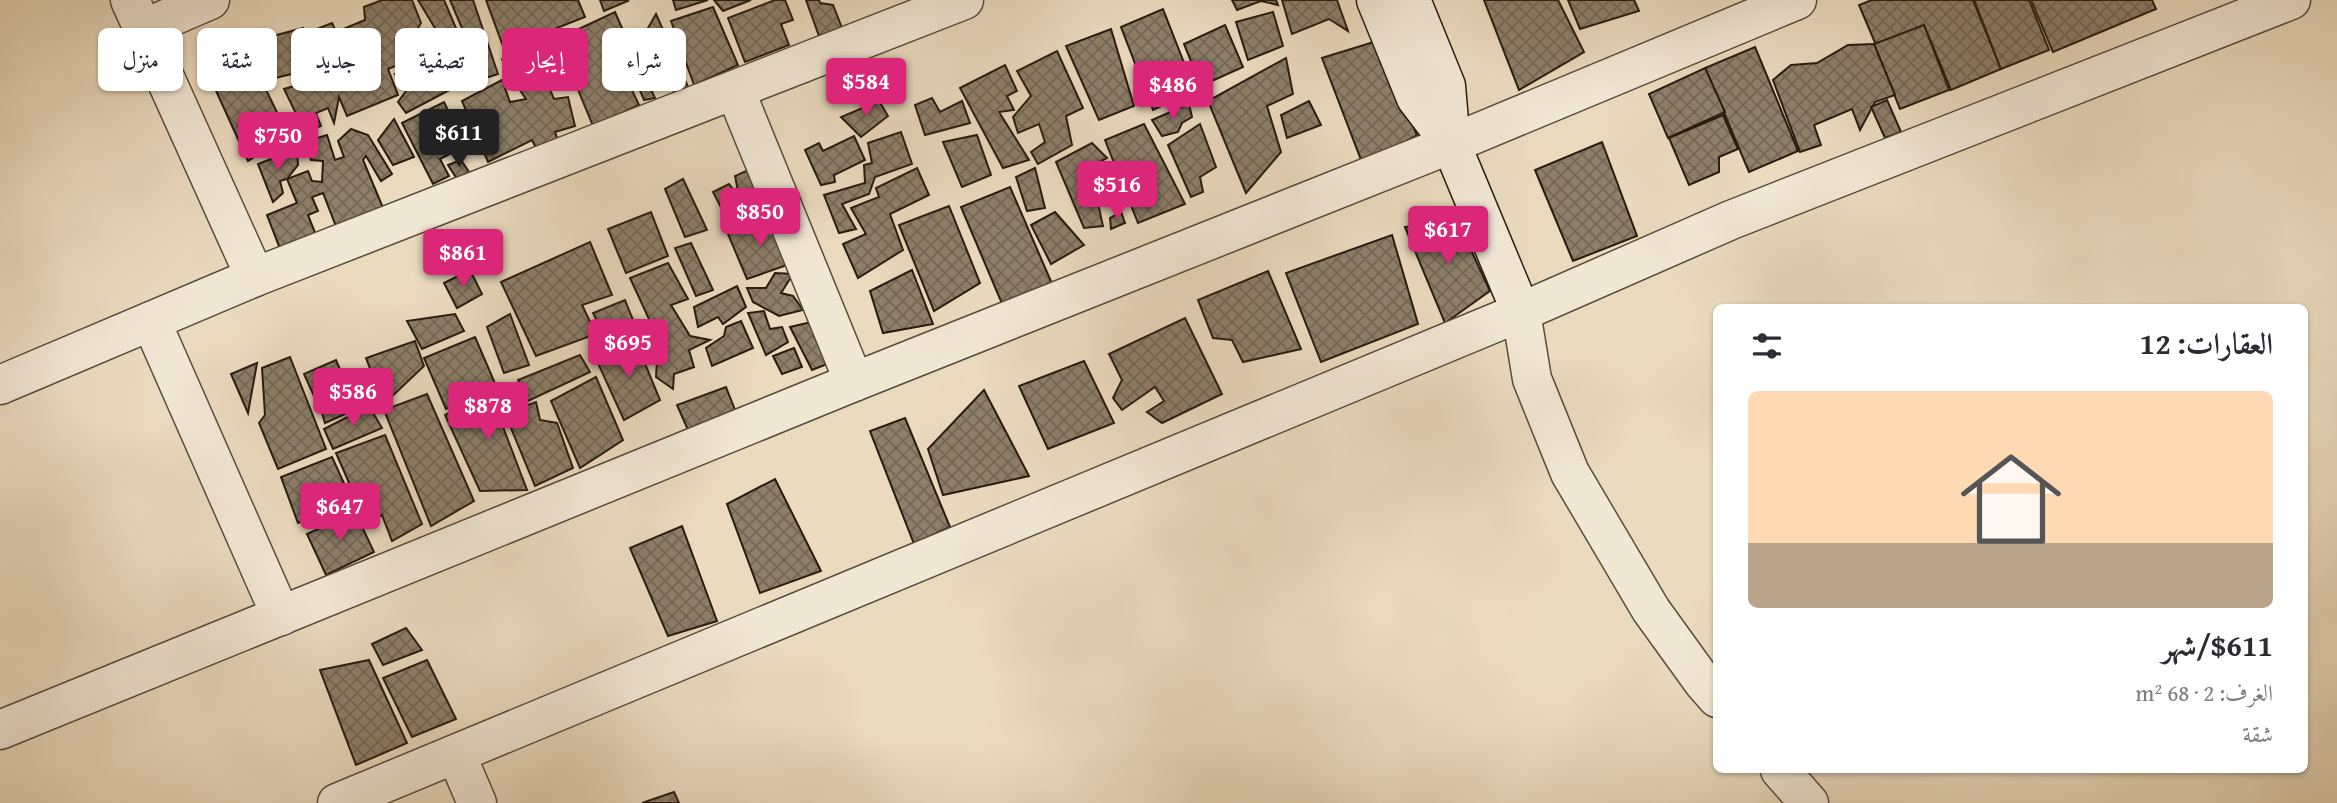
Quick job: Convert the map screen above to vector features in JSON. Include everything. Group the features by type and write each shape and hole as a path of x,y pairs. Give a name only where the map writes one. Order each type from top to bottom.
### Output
{"street":[{"path":"210,0 136,14 255,276"},
{"path":"0,385 255,276 964,0"},
{"path":"1376,0 1416,98 1451,144 1521,312 1532,379 1570,473 1651,610 1713,693"},
{"path":"1411,0 1446,86 1451,144"},
{"path":"0,730 854,382 1451,144 1797,0"},
{"path":"337,803 1521,312 1731,220 2291,0"},
{"path":"734,90 854,382"},
{"path":"150,321 281,616"},
{"path":"456,754 477,803"},
{"path":"1783,773 1809,803"}],"building":[{"path":"382,0 412,0 421,23 418,28 395,28 395,66 388,69 398,95 347,116 339,97 334,123 328,108 316,113 321,126 305,132 284,89 291,87 291,91 381,91 381,28 345,28 365,20 364,7"},
{"path":"418,0 444,0 456,28 435,28"},
{"path":"450,0 473,0 482,28 462,28"},
{"path":"486,0 578,0 585,17 557,28 502,28 502,44"},
{"path":"600,0 627,0 628,1 604,11"},
{"path":"673,0 708,0 676,10"},
{"path":"714,0 751,0 723,11"},
{"path":"775,0 785,0 793,20 781,24 789,45 745,62 728,18"},
{"path":"806,0 819,0 820,3 833,5 842,28 819,36"},
{"path":"1232,0 1276,0 1278,5 1261,1 1237,10"},
{"path":"1282,0 1337,0 1348,31 1329,19 1292,34"},
{"path":"1484,0 1558,0 1584,52 1519,90"},
{"path":"1568,0 1634,0 1639,11 1580,29"},
{"path":"1872,0 1973,0 2001,69 1951,90 1924,25 1876,45 1859,5"},
{"path":"1974,0 2029,0 2049,50 2001,69"},
{"path":"2031,0 2152,0 2156,9 2053,52"},
{"path":"713,7 738,65 694,85 686,63 686,28 674,28 671,21"},
{"path":"1163,9 1195,91 1153,110 1121,27"},
{"path":"615,12 622,28 602,28 602,91 632,91 639,105 593,126 579,91 588,91 588,28 581,28"},
{"path":"1273,12 1283,46 1248,60 1236,22"},
{"path":"656,14 662,28 648,28"},
{"path":"332,23 334,28 319,28"},
{"path":"1225,25 1243,67 1201,86 1184,44"},
{"path":"1924,25 1949,90 1900,109 1874,44"},
{"path":"1111,29 1134,106 1099,120 1066,46"},
{"path":"291,31 291,74 277,78 277,35"},
{"path":"1377,41 1417,135 1363,165 1322,58"},
{"path":"488,44 498,74 488,77"},
{"path":"1874,44 1895,95 1875,102 1860,130 1852,109 1814,125 1821,145 1800,152 1773,80 1791,65 1817,63 1848,45"},
{"path":"1755,47 1798,151 1749,172 1705,68"},
{"path":"1057,51 1083,108 1066,116 1072,145 1038,164 1031,152 1045,142 1039,124 1018,133 1013,117 1031,96 1017,71"},
{"path":"1286,58 1293,94 1267,106 1281,152 1246,193 1208,101"},
{"path":"1005,65 1017,91 1007,96 1014,110 999,112 1029,160 1003,168 960,88"},
{"path":"1705,68 1725,112 1668,138 1649,94"},
{"path":"502,80 502,91 506,91 510,102 526,99 520,91 551,91 554,99 568,97 575,126 555,132 561,149 540,156 532,140 488,162 462,101 481,91 488,91 488,87"},
{"path":"216,91 267,91 288,135 248,161"},
{"path":"406,91 448,91 406,113 398,102"},
{"path":"640,91 652,91 655,98 644,100"},
{"path":"932,98 940,112 962,101 970,123 925,135 915,105"},
{"path":"1887,100 1901,132 1885,138 1871,107"},
{"path":"879,101 888,116 861,137 841,117"},
{"path":"1309,101 1321,125 1287,138 1281,115"},
{"path":"444,102 465,146 440,159 449,176 433,184 402,123"},
{"path":"1189,104 1192,117 1182,123 1178,132 1162,136 1152,120"},
{"path":"1723,115 1738,149 1719,157 1719,172 1689,185 1669,138"},
{"path":"394,119 414,157 393,165 378,140"},
{"path":"1144,124 1185,204 1138,223 1105,140"},
{"path":"1200,124 1216,167 1200,177 1203,192 1191,197 1168,145"},
{"path":"351,129 368,135 392,174 381,181 366,156 363,160 386,215 339,234 323,193 312,197 318,211 308,215 320,245 284,259 267,215 297,203 287,179 308,171 312,181 322,182 323,161 311,160 305,142 327,135 335,160 344,157 338,141"},
{"path":"901,132 912,164 875,177 869,194 842,204 856,229 839,233 824,195 865,183 864,165 872,163 868,143"},
{"path":"977,135 991,175 962,187 943,142"},
{"path":"854,136 865,160 834,175 835,182 821,185 805,150 819,143 823,151"},
{"path":"1602,142 1637,236 1573,261 1535,170"},
{"path":"1092,143 1107,158 1090,167 1103,226 1084,228 1056,162"},
{"path":"297,149 298,165 287,179 280,181 283,193 273,202 258,164"},
{"path":"461,160 469,172 457,179 448,165"},
{"path":"755,167 767,192 738,191 735,176"},
{"path":"917,168 929,195 890,214 903,250 858,278 843,244 866,234 851,208 879,197 876,188"},
{"path":"1035,168 1045,208 1027,211 1016,177"},
{"path":"683,179 707,230 685,237 665,189"},
{"path":"729,184 748,209 729,223 713,192"},
{"path":"1010,187 1053,286 1003,306 961,207"},
{"path":"949,206 980,283 934,311 899,225"},
{"path":"651,212 668,256 626,273 608,229"},
{"path":"1055,212 1084,245 1051,264 1031,225"},
{"path":"1121,212 1125,223 1111,229 1110,218"},
{"path":"771,217 793,263 747,279 728,234"},
{"path":"1457,220 1490,291 1445,323 1405,227"},
{"path":"1392,235 1418,324 1321,362 1286,273"},
{"path":"590,242 612,295 582,305 596,334 536,356 501,282"},
{"path":"691,243 713,290 696,296 675,248"},
{"path":"668,263 688,299 671,305 690,336 710,340 689,350 694,367 674,374 673,389 656,377 657,360 643,332 655,332 630,278"},
{"path":"470,270 482,294 457,308 444,283"},
{"path":"912,270 933,324 883,333 870,291"},
{"path":"1268,271 1301,349 1243,362 1232,340 1213,338 1198,300"},
{"path":"775,273 793,274 781,293 793,296 803,310 779,316 753,302 747,288 766,288"},
{"path":"737,286 746,307 723,324 718,317 698,327 694,307"},
{"path":"625,300 635,325 605,337 593,313"},
{"path":"764,311 770,329 782,327 788,342 766,355 748,313"},
{"path":"455,314 464,331 422,349 407,321"},
{"path":"510,314 529,365 504,373 487,327"},
{"path":"1185,318 1222,394 1162,423 1147,412 1164,401 1155,387 1122,410 1113,398 1122,380 1109,354"},
{"path":"741,321 753,348 712,366 706,348 724,336 726,327"},
{"path":"816,321 830,363 812,370 790,327"},
{"path":"475,337 497,388 446,409 424,358"},
{"path":"634,337 660,400 624,420 596,359"},
{"path":"415,341 424,366 384,404 366,358"},
{"path":"794,348 802,367 782,374 773,356"},
{"path":"580,355 590,372 528,401 518,380"},
{"path":"290,357 326,449 278,469 259,423 265,415 262,368"},
{"path":"336,360 346,384 314,396 304,374"},
{"path":"1084,361 1114,423 1048,449 1019,386"},
{"path":"257,363 248,413 231,374"},
{"path":"596,377 623,440 580,468 551,401"},
{"path":"511,384 516,394 500,419 527,490 480,491 445,415"},
{"path":"726,387 735,410 688,430 677,405"},
{"path":"356,388 367,404 325,423 318,400"},
{"path":"984,390 1029,476 943,495 928,449"},
{"path":"427,394 474,501 431,526 384,410"},
{"path":"536,402 540,420 557,423 573,468 535,486 508,421 511,411"},
{"path":"369,406 382,428 333,449 324,429"},
{"path":"905,418 950,527 914,544 870,431"},
{"path":"385,435 422,524 392,541 382,515 367,524 336,453"},
{"path":"332,457 352,501 298,523 281,477"},
{"path":"775,479 821,571 760,593 727,504"},
{"path":"355,512 374,552 326,575 307,534"},
{"path":"682,526 717,621 668,636 630,548"},
{"path":"406,628 422,650 383,665 372,644"},
{"path":"369,660 407,743 356,765 320,670"},
{"path":"427,660 456,719 412,737 383,678"},
{"path":"674,792 679,803 642,803"}]}
